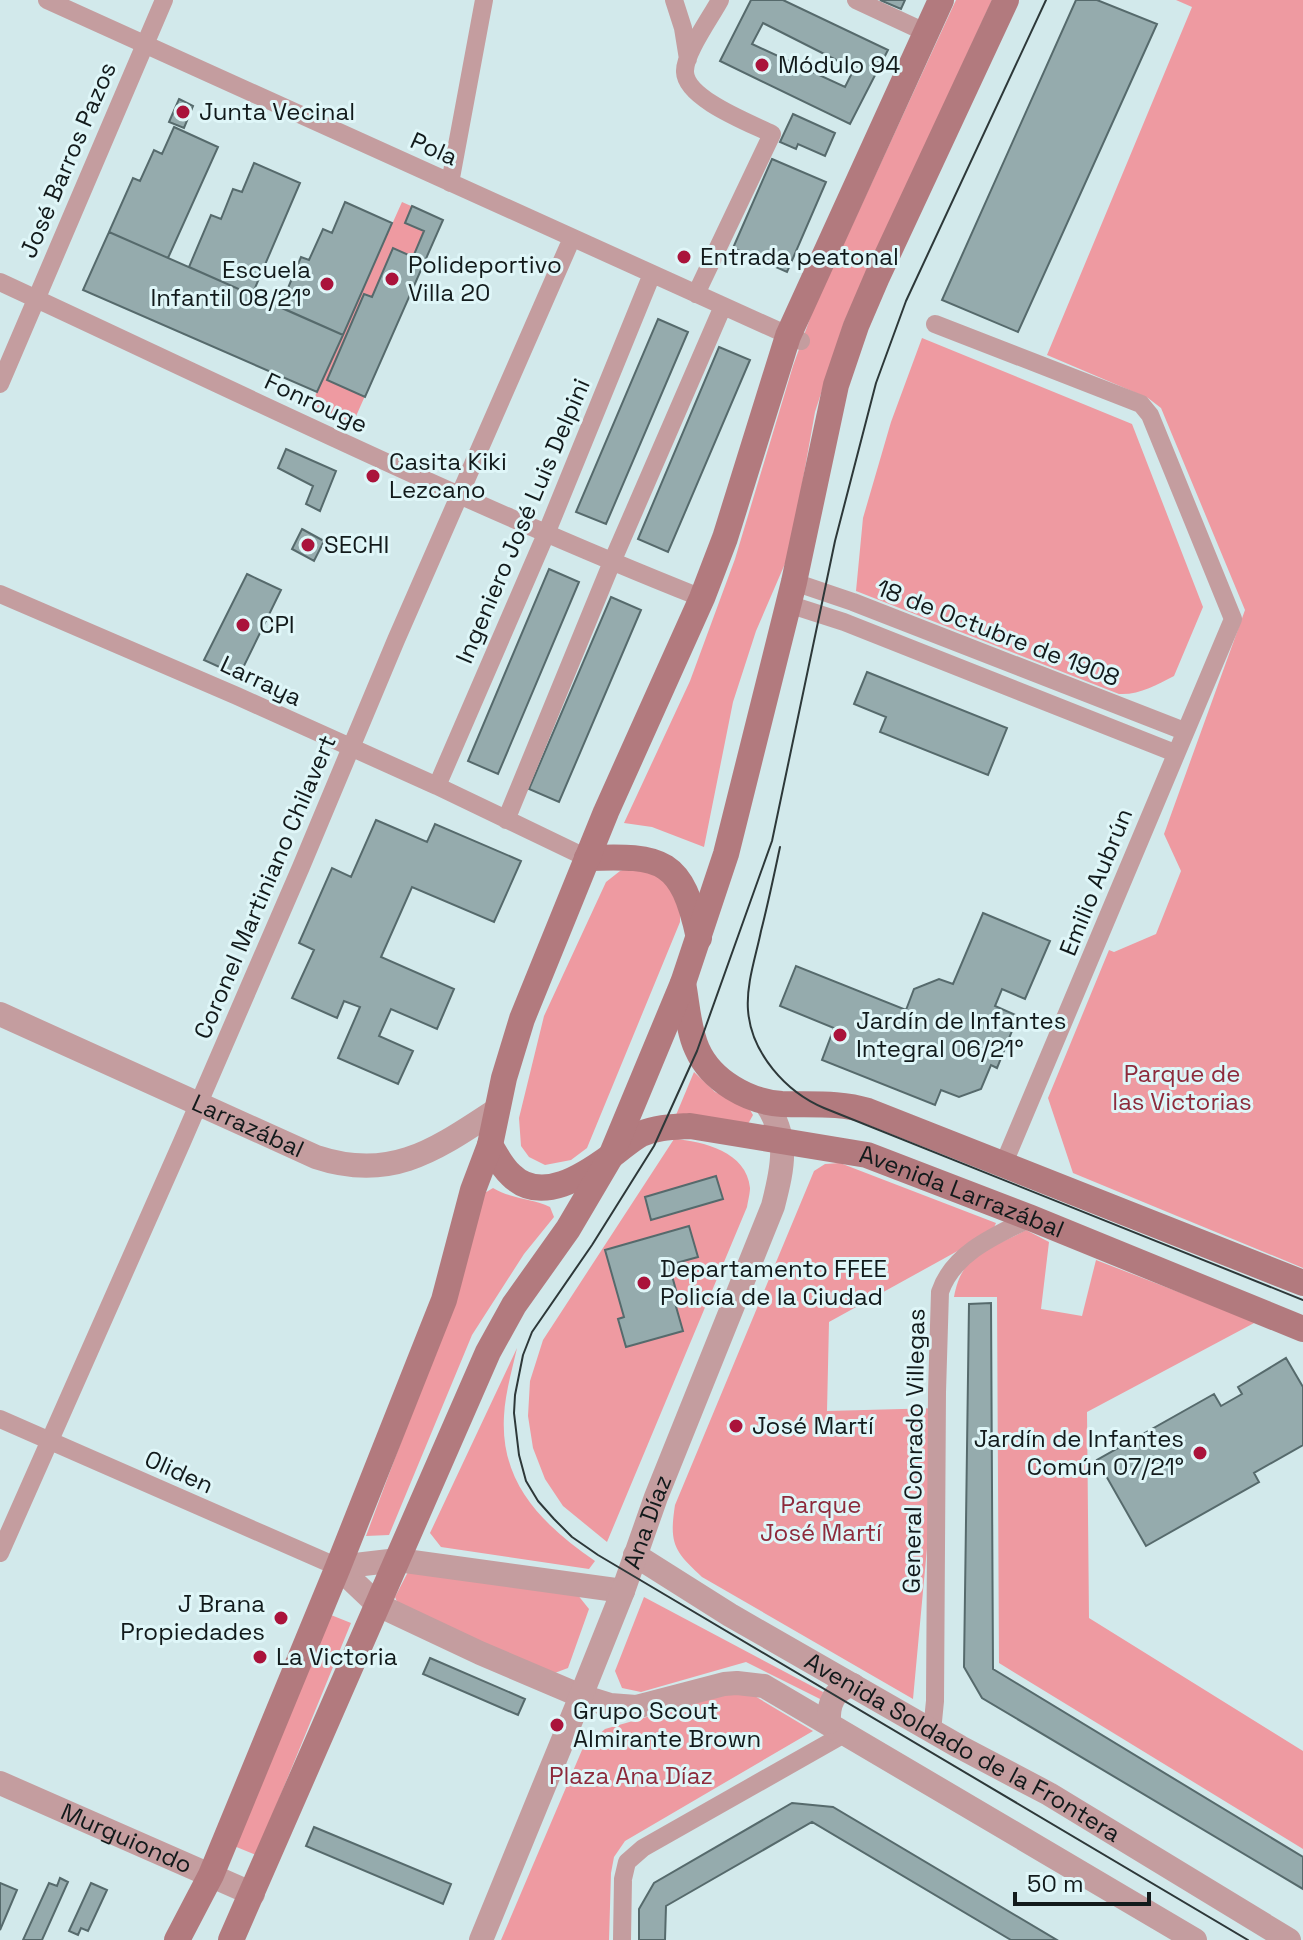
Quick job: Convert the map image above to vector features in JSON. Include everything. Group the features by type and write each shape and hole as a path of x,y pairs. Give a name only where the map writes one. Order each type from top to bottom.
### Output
{"main road":[{"path":"177,1940 211,1875 444,1300 473,1190 490,1145 512,1047 587,858 702,598 795,338 941,0"},
{"path":"231,1940 488,1352 514,1305 568,1229 611,1156 683,983 726,854 791,593 836,385 856,326 1006,0"},
{"path":"587,858 638,857 666,866 687,893 699,938"},
{"name":"Avenida Larrazábal","path":"683,983 697,1051 720,1078 736,1089 765,1102 855,1107 1303,1283"},
{"name":"Avenida Larrazábal","path":"490,1145 511,1175 521,1183 549,1188 564,1184 638,1136 664,1128 690,1126 867,1155 1303,1329"},
{"path":"1118,1255 1135,1215"}],"street":[{"name":"Pola","path":"47,0 795,338"},
{"name":"José Barros Pazos","path":"0,384 164,0"},
{"path":"450,183 484,0"},
{"path":"674,0 688,59"},
{"path":"696,294 772,134 700,97 688,85 685,71 688,59 720,0"},
{"path":"856,0 927,33"},
{"name":"Coronel Martiniano Chilavert","path":"0,1553 198,1104 572,238"},
{"name":"Ingeniero José Luis Delpini","path":"437,786 546,534 652,274"},
{"name":"Fonrouge","path":"0,282 460,496 702,598"},
{"path":"506,820 612,562 723,306"},
{"name":"Emilio Aubrún","path":"935,324 1141,404 1150,415 1233,619 1004,1163"},
{"name":"18 de Octubre de 1908","path":"791,593 853,602 1184,731"},
{"name":"18 de Octubre de 1908","path":"791,593 844,622 1175,753"},
{"name":"Larraya","path":"0,594 351,747 587,858"},
{"name":"Larrazábal","path":"0,1014 316,1157 349,1166 390,1165 426,1153 496,1110"},
{"path":"765,1102 783,1140"},
{"name":"Ana Díaz","path":"481,1940 768,1222 780,1174 783,1140"},
{"name":"General Conrado Villegas","path":"932,1731 935,1701 940,1292 945,1278 962,1259 1031,1218"},
{"name":"Oliden","path":"0,1419 338,1567"},
{"name":"Avenida Soldado de la Frontera","path":"635,1555 730,1615 1049,1794 1289,1940"},
{"path":"338,1567 398,1560 623,1591"},
{"name":"Avenida Soldado de la Frontera","path":"338,1567 378,1605 480,1653 581,1696 610,1705 636,1707 724,1684 751,1684 778,1692 1195,1940"},
{"path":"622,1940 623,1879 627,1862 643,1848 838,1728 829,1713 834,1695 853,1685"},
{"name":"Murguiondo","path":"0,1783 253,1894"}],"green space":[{"path":"956,0 992,0 844,322 815,412 790,552 756,631 733,702 704,847 652,827 624,823 690,681 735,559 813,310"},
{"name":"Parque de las Victorias","path":"1176,0 1303,0 1303,1268 1073,1173 1048,1098 1109,950 1114,952 1156,934 1181,871 1164,834 1245,610 1161,408 1148,398 1047,355 1192,7"},
{"name":"Polideportivo Villa 20","path":"402,202 443,220 353,423 311,405"},
{"path":"922,338 1132,424 1203,607 1174,676 1141,691 1119,694 856,591 863,518 891,422"},
{"path":"635,866 662,872 680,905 680,922 587,1148 571,1160 545,1165 529,1157 521,1146 519,1118 544,1016 606,882 620,871"},
{"path":"694,1072 715,1092 749,1108 753,1115 748,1124 676,1115"},
{"path":"674,1139 698,1142 732,1157 747,1176 749,1195 747,1207 607,1542 563,1506 545,1479 533,1448 528,1416 530,1381 543,1340"},
{"name":"Parque José Martí","path":"840,1163 996,1223 992,1232 829,1322 827,1411 940,1408 913,1699 702,1577 685,1560 674,1538 675,1505 814,1171 825,1164"},
{"path":"493,1188 550,1207 554,1217 524,1254 472,1335 389,1535 366,1536 452,1305 483,1194"},
{"path":"1026,1230 1049,1242 1041,1309 1082,1316 1096,1260 1256,1322 1087,1412 1089,1618 1303,1751 1303,1849 999,1663 997,1297 954,1297 963,1270 971,1261 989,1248"},
{"path":"517,1348 504,1416 509,1462 517,1482 542,1517 595,1561 589,1569 441,1547 430,1533"},
{"path":"409,1570 577,1594 589,1609 568,1668 552,1674 400,1609 395,1597"},
{"path":"644,1597 823,1692 822,1700 746,1662 641,1692 622,1688 615,1671"},
{"path":"331,1615 351,1623 256,1855 234,1846"},
{"name":"Plaza Ana Díaz","path":"734,1692 753,1695 813,1731 625,1841 614,1857 611,1873 609,1940 501,1940 582,1750 605,1729"}],"building":[{"name":"Módulo 94","path":"751,0 783,0 888,50 850,124 720,61","holes":["763,23 854,69 845,87 752,44"]},
{"path":"880,0 905,0 901,9"},
{"path":"1076,0 1097,0 1157,24 1018,332 942,300"},
{"path":"179,99 193,106 184,128 169,122"},
{"path":"793,114 835,133 825,156 798,144 796,149 780,142"},
{"path":"174,127 218,147 168,258 109,232 133,178 140,181 154,150 162,154"},
{"path":"772,159 826,182 787,272 733,248"},
{"path":"254,163 300,183 252,295 189,267 211,215 221,219 233,189 242,192"},
{"name":"Escuela Infantil 08/21°","path":"345,202 392,223 343,335 280,307 301,257 309,260 323,229 332,233"},
{"name":"Polideportivo Villa 20","path":"412,206 443,220 365,397 327,380 364,294 372,297 393,248 413,257 424,231 405,223"},
{"path":"109,232 343,335 317,392 83,290"},
{"path":"658,319 688,332 606,524 576,512"},
{"path":"719,347 750,360 668,552 638,539"},
{"path":"286,449 336,471 320,511 306,504 313,486 278,468"},
{"name":"SECHI","path":"302,529 324,541 314,561 292,549"},
{"path":"549,569 579,582 498,774 468,761"},
{"name":"CPI","path":"247,574 281,590 239,676 204,660"},
{"path":"611,597 641,610 559,802 529,789"},
{"path":"867,672 1007,728 988,775 880,732 886,717 854,704"},
{"path":"376,820 427,842 435,824 521,861 494,922 412,887 381,957 454,989 437,1029 391,1009 379,1036 413,1051 398,1084 338,1058 360,1007 344,1001 337,1018 292,998 314,950 299,943 332,868 351,877"},
{"path":"983,913 1050,941 1025,999 1002,989 995,1006 1018,1016 997,1068 991,1065 981,1089 959,1097 941,1090 935,1105 822,1060 834,1028 780,1006 796,966 906,1010 914,989 939,979 953,984"},
{"path":"716,1176 723,1199 651,1220 645,1197"},
{"name":"Departamento FFEE Policía de la Ciudad","path":"689,1226 698,1257 669,1265 683,1331 626,1347 618,1319 624,1317 605,1250"},
{"path":"991,1303 993,1669 1303,1857 1303,1889 982,1698 964,1667 969,1304"},
{"name":"Jardín de Infantes Común 07/21°","path":"1286,1358 1303,1387 1303,1445 1254,1473 1259,1482 1146,1546 1097,1460 1214,1394 1221,1406 1242,1394 1238,1387"},
{"path":"430,1658 525,1699 518,1715 423,1674"},
{"path":"792,1803 833,1807 1057,1940 1011,1940 812,1822 666,1906 665,1940 639,1940 639,1909 654,1883"},
{"path":"314,1827 451,1884 443,1904 306,1846"},
{"path":"60,1878 68,1882 42,1940 23,1940 49,1883 57,1886"},
{"path":"0,1883 17,1890 0,1930"},
{"path":"91,1883 107,1890 88,1931 81,1928 78,1935 69,1931"}],"tram line":[{"path":"1046,0 906,301 876,383 835,541 772,841 697,1051 654,1146 592,1245 532,1332 523,1355 514,1413 526,1481 538,1501 572,1537 1248,1940"},
{"path":"780,847 748,990 748,1010 763,1056 784,1081 824,1108 1303,1300"}],"place":[{"name":"Módulo 94","path":"762,65"},
{"name":"Junta Vecinal","path":"183,112"},
{"name":"Entrada peatonal","path":"684,257"},
{"name":"Polideportivo Villa 20","path":"392,279"},
{"name":"Escuela Infantil 08/21°","path":"327,284"},
{"name":"Casita Kiki Lezcano","path":"373,476"},
{"name":"SECHI","path":"308,545"},
{"name":"CPI","path":"243,625"},
{"name":"Jardín de Infantes Integral 06/21°","path":"840,1035"},
{"name":"Departamento FFEE Policía de la Ciudad","path":"644,1283"},
{"name":"José Martí","path":"736,1426"},
{"name":"Jardín de Infantes Común 07/21°","path":"1200,1453"},
{"name":"J Brana Propiedades","path":"281,1618"},
{"name":"La Victoria","path":"260,1657"},
{"name":"Grupo Scout Almirante Brown","path":"557,1725"}]}
